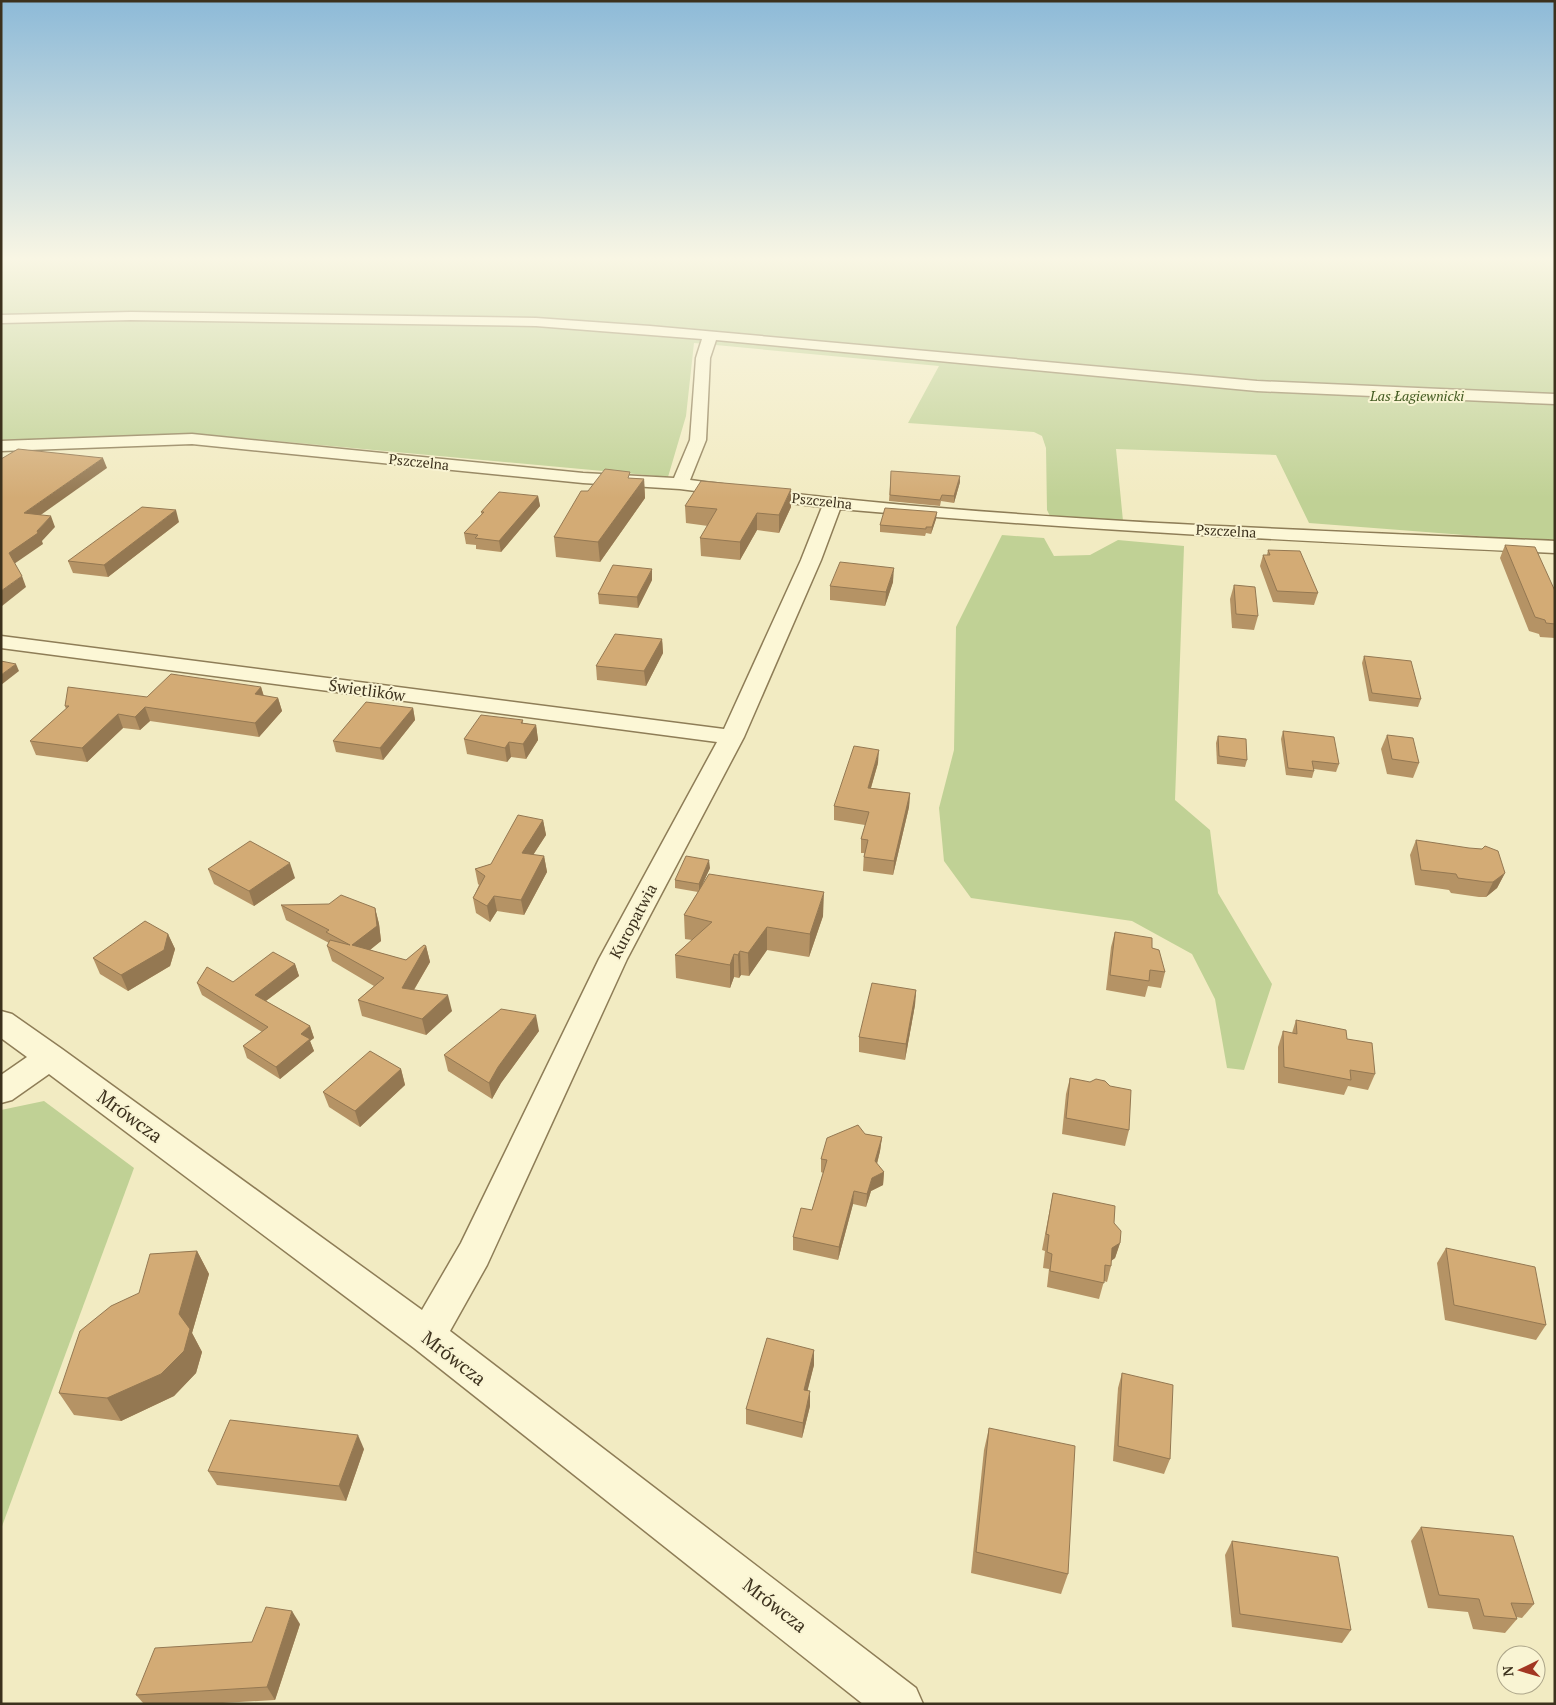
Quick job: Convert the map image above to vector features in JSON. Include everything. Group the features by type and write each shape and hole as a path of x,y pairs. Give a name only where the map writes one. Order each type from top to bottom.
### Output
{"street":[{"path":"680,484 698,440 702,358 709,339"},
{"path":"738,339 1258,386 1555,399"},
{"name":"Pszczelna","path":"2,446 192,439 573,477 680,484 834,503 995,517 1254,533 1555,547"},
{"name":"Kuropatwia","path":"427,1336 474,1254 612,959 732,737 811,560 834,503"},
{"name":"Świetlików","path":"1,642 732,737"},
{"name":"Mrówcza","path":"1,1022 427,1336 900,1704"},
{"path":"1,1091 51,1057"}],"green space":[{"name":"Las Łagiewnicki","path":"1,339 1555,339 1555,542 1309,523 1276,455 1116,449 1123,521 1050,516 1047,510 1046,448 1042,436 1034,432 908,423 939,366 694,343 686,416 668,477 198,434 1,442"},
{"path":"1002,535 1044,538 1054,556 1090,555 1118,540 1184,546 1175,800 1210,830 1218,893 1272,984 1244,1070 1227,1068 1215,999 1192,954 1132,921 971,898 944,861 939,808 954,750 956,627"},
{"path":"44,1101 134,1168 1,1529 1,1110"}],"building":[{"path":"18,449 103,458 24,513 51,516 37,531 38,533 9,553 22,576 1,591 1,459"},
{"path":"605,469 630,472 628,478 644,479 598,542 554,537 581,491 588,491"},
{"path":"891,471 960,476 954,496 942,495 940,500 890,495"},
{"path":"701,481 791,489 779,515 757,513 740,542 700,538 717,509 685,506"},
{"path":"499,492 538,496 499,541 475,538 478,535 464,533 484,512 481,512"},
{"path":"142,507 176,510 104,565 68,561"},
{"path":"885,508 937,512 932,527 926,527 926,529 880,525"},
{"path":"1505,545 1535,547 1555,591 1555,624 1546,623 1545,620 1535,617"},
{"path":"1268,550 1300,551 1318,593 1277,591 1263,555 1270,555"},
{"path":"840,562 894,568 886,592 830,586"},
{"path":"613,565 652,569 637,597 598,594"},
{"path":"1234,585 1255,587 1258,616 1236,614"},
{"path":"615,634 662,639 644,671 596,666"},
{"path":"1364,656 1411,661 1421,699 1372,693"},
{"path":"1,661 16,664 1,675"},
{"path":"171,674 261,687 255,694 278,698 255,723 145,707 135,717 118,714 82,748 30,741 69,706 65,706 68,687 147,697"},
{"path":"366,702 413,708 380,748 333,741"},
{"path":"481,715 523,720 521,723 536,725 523,744 509,742 505,748 464,739"},
{"path":"1283,731 1334,737 1339,764 1312,761 1314,771 1288,768"},
{"path":"1387,735 1413,738 1419,763 1392,759"},
{"path":"1218,736 1246,739 1247,760 1219,756"},
{"path":"854,746 879,750 868,788 910,793 894,861 864,857 868,840 861,839 869,812 834,806"},
{"path":"518,815 543,820 522,853 544,856 521,900 494,896 487,906 473,898 485,876 475,869 491,864"},
{"path":"1416,840 1469,848 1482,849 1485,846 1498,851 1505,873 1493,882 1486,882 1458,878 1456,874 1421,870"},
{"path":"250,841 290,863 249,891 208,869"},
{"path":"686,856 709,860 699,884 675,880"},
{"path":"709,874 824,892 810,934 767,927 748,953 740,951 738,955 734,954 730,965 675,955 712,922 684,915"},
{"path":"341,895 375,908 377,926 352,945 406,960 424,945 426,946 402,988 448,995 422,1019 358,1000 384,978 327,946 330,940 350,945 326,932 329,930 281,905 329,904"},
{"path":"145,921 168,934 164,950 121,975 93,958"},
{"path":"1115,932 1152,938 1152,948 1159,950 1165,972 1150,970 1149,981 1110,975"},
{"path":"273,952 295,964 255,995 310,1026 301,1034 310,1039 276,1067 243,1046 268,1027 197,983 207,967 233,982"},
{"path":"872,983 916,990 906,1044 859,1037"},
{"path":"501,1009 536,1015 498,1067 489,1083 444,1055"},
{"path":"1296,1020 1346,1030 1347,1039 1372,1043 1375,1074 1350,1070 1351,1080 1284,1067 1283,1031 1297,1034"},
{"path":"370,1051 401,1069 355,1111 323,1092"},
{"path":"1070,1078 1090,1082 1096,1079 1105,1081 1110,1086 1131,1090 1129,1130 1066,1118"},
{"path":"858,1125 865,1134 882,1137 875,1161 884,1172 872,1178 867,1194 854,1191 839,1247 793,1237 801,1208 812,1210 827,1160 821,1159 827,1138"},
{"path":"1053,1193 1115,1206 1114,1223 1121,1231 1120,1243 1112,1248 1111,1266 1105,1265 1104,1283 1050,1271 1052,1254 1047,1252 1049,1235 1046,1234"},
{"path":"1446,1248 1535,1267 1546,1325 1454,1305"},
{"path":"197,1251 179,1314 190,1329 184,1351 161,1374 107,1398 59,1393 80,1331 111,1306 139,1293 150,1254"},
{"path":"767,1338 814,1350 804,1390 810,1391 803,1423 746,1409"},
{"path":"1122,1373 1173,1385 1170,1459 1118,1446"},
{"path":"230,1420 358,1435 339,1486 208,1471"},
{"path":"989,1428 1075,1446 1068,1574 976,1552"},
{"path":"1421,1527 1513,1536 1534,1604 1511,1603 1517,1619 1484,1616 1479,1599 1439,1595"},
{"path":"1232,1541 1338,1557 1351,1630 1240,1614"},
{"path":"266,1607 292,1611 267,1687 136,1695 155,1648 252,1642"}]}
